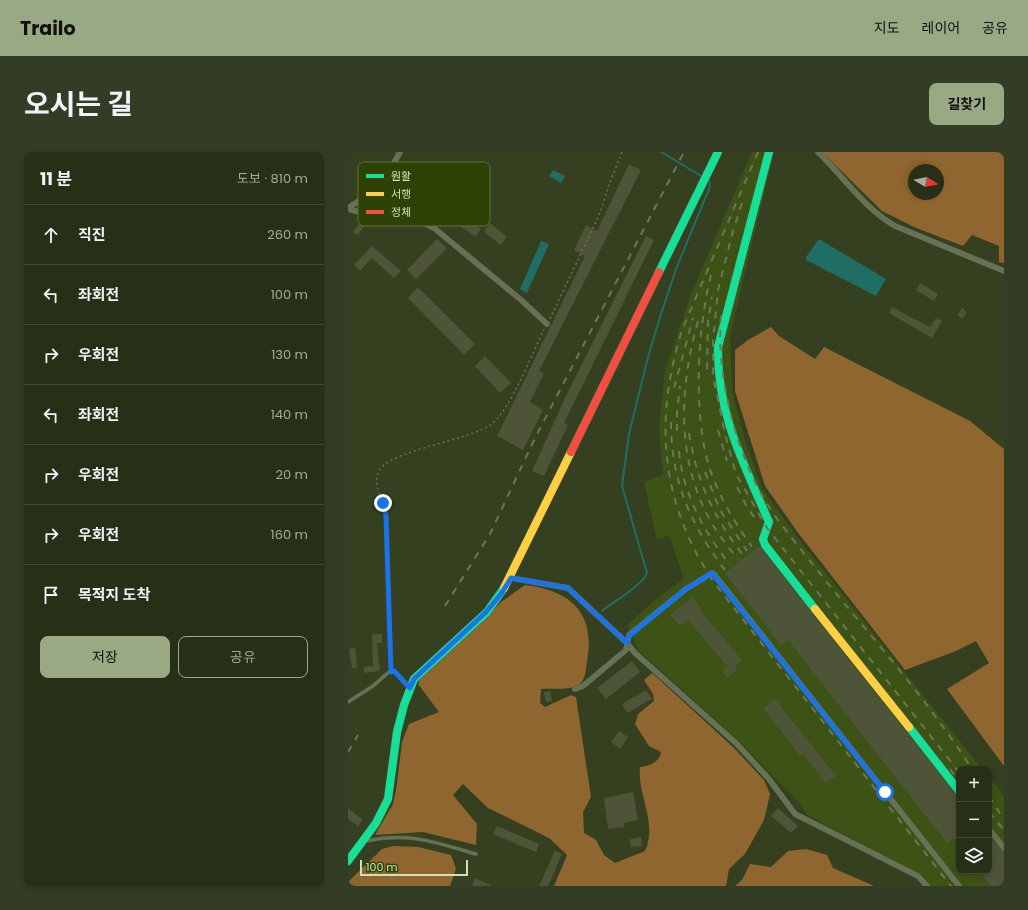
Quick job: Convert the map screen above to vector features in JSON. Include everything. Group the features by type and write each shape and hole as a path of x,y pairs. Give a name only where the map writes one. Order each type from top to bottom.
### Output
{"street":[{"path":"395,162 400,152"},
{"path":"348,861 379,816 388,799 394,750 410,688 414,679 495,602 511,578 718,152"},
{"path":"769,152 718,347 718,369 726,420 736,451 769,522 763,539 765,545 956,787"},
{"path":"818,152 862,200 884,220 895,226 1004,271"},
{"path":"348,209 358,203"},
{"path":"348,209 358,212"},
{"path":"430,226 520,299 547,324"},
{"path":"575,689 583,686 626,650 629,636 686,589 712,573 714,574 959,886"},
{"path":"511,578 568,588 627,643 635,653 736,743 769,779 795,814 913,873 927,886"},
{"path":"992,833 1004,848"}],"lane":[{"path":"348,702 394,671 410,688"},
{"path":"362,842 399,836 415,837 476,854"}],"path":[{"path":"391,672 386,516 376,481 378,471 382,465 411,451 470,435 491,424 499,417 508,403 600,213 622,152"}],"shaded area":[{"path":"752,152 774,152 730,336 732,391 745,441 762,488 797,537 980,766 956,766 956,874 992,874 992,781 1004,796 1004,886 930,886 922,875 807,815 799,803 738,740 638,650 627,625 660,596 684,579 669,535 657,540 644,482 663,475 659,429 665,371 690,297"},
{"path":"822,152 1004,152 1004,263 999,262 999,246 972,235 963,246 914,227 882,211"},
{"path":"771,327 779,336 815,359 824,347 970,421 1004,449 1004,766 947,689 989,663 976,641 956,651 905,670 799,534 765,486 735,391 735,350 748,340"},
{"path":"525,585 555,592 567,599 576,607 583,617 587,630 589,644 585,673 582,682 571,688 541,689 540,703 545,707 571,695 576,697 591,797 583,812 584,833 596,840 604,855 615,863 645,851 648,840 648,820 641,788 640,767 650,765 656,761 661,752 649,746 635,724 638,714 654,701 653,694 644,680 652,673 733,747 764,780 770,794 764,820 745,854 729,869 726,886 554,886 567,855 549,838 488,808 463,784 453,795 477,824 476,845 423,832 375,835 393,804 402,742 409,724 439,712 418,684 421,676 478,626 501,602"},
{"path":"393,846 418,847 451,855 456,869 450,886 348,886 348,882 382,849"},
{"path":"806,849 827,855 833,868 874,886 735,886 742,880 750,864 771,867 788,851"}],"water":[{"path":"553,170 565,176 561,183 549,176"},
{"path":"819,239 886,279 876,296 806,260 806,257"},
{"path":"541,241 549,244 527,293 520,289"}],"building":[{"path":"629,164 641,170 539,371 544,373 530,402 543,410 523,450 497,436 585,256 574,250 586,225 597,231"},
{"path":"490,223 507,237 501,245 484,232 488,226 490,226"},
{"path":"358,225 364,226 358,235 353,232"},
{"path":"460,226 477,226 481,229 475,237"},
{"path":"646,236 654,240 564,423 568,425 544,476 532,471 566,396"},
{"path":"437,239 447,248 416,279 407,270"},
{"path":"372,246 401,271 394,278 372,258 360,271 354,265"},
{"path":"920,283 938,294 934,301 916,290"},
{"path":"418,287 475,344 464,355 408,298"},
{"path":"892,307 930,327 936,318 942,321 932,338 889,313"},
{"path":"962,308 967,312 962,319 957,315"},
{"path":"485,356 511,383 500,393 475,366"},
{"path":"759,546 956,794 956,841 954,838 947,843 788,640 781,645 725,573"},
{"path":"692,597 701,608 700,610 742,660 735,666 738,669 727,678 722,671 728,667 688,620 680,626 670,615"},
{"path":"372,634 382,634 382,643 377,643 380,671 364,673 364,667 373,666"},
{"path":"355,648 357,667 352,668 349,649"},
{"path":"632,661 640,672 606,699 597,688"},
{"path":"646,690 652,699 627,713 622,704"},
{"path":"550,691 552,701 546,702 544,692"},
{"path":"775,699 836,776 826,783 803,754 800,756 763,708"},
{"path":"619,731 628,737 620,749 611,742"},
{"path":"633,792 638,820 624,823 624,827 608,829 604,798"},
{"path":"348,808 363,820 358,826 348,819"},
{"path":"778,808 798,826 791,833 771,816"},
{"path":"497,826 539,844 536,852 493,834"},
{"path":"641,837 642,846 631,847 630,839"},
{"path":"992,839 1004,853 1004,886 991,886 981,874 992,874"},
{"path":"555,851 562,854 548,886 539,886"},
{"path":"475,878 493,886 472,886"}],"waterway":[{"path":"661,152 703,177"},
{"path":"602,611 634,588 647,573 622,486 629,434 648,357 661,314 676,269 709,189 710,183 707,179"}],"railway":[{"path":"445,606 490,534 535,438 684,152"},
{"path":"758,152 682,330 673,363 668,396 666,428 667,459 673,490 682,521 695,551 713,581 951,886"},
{"path":"742,203 733,231 718,290 713,341 713,376 725,434 736,474 767,528 956,768"},
{"path":"711,275 702,322 700,348 699,403 701,429 706,454 716,485 740,530 752,547"},
{"path":"707,369 708,321 712,297"},
{"path":"721,316 721,360 729,406 742,452 760,492 791,537 920,696 970,766"},
{"path":"674,388 693,318"},
{"path":"698,321 687,372 684,423 686,449 700,498 711,522 738,559"},
{"path":"677,431 677,412 680,386"},
{"path":"671,422 675,463 685,500 702,536 725,570"},
{"path":"718,430 727,461"},
{"path":"689,433 692,451 708,498 732,541 743,555"},
{"path":"679,451 685,483 696,512 703,526 730,565"},
{"path":"705,472 720,510 747,551"},
{"path":"737,487 746,505 758,523"},
{"path":"348,752 358,735"},
{"path":"950,769 956,777"},
{"path":"992,801 1004,820"},
{"path":"992,816 1004,830"}],"traffic: fast":[{"path":"659,272 718,152"},
{"path":"769,152 718,347 719,371 722,394 733,437 769,522 763,539 765,545 815,609"},
{"path":"348,861 376,823 388,799 397,732 404,705 414,679 487,612 504,588"},
{"path":"909,727 956,787"}],"traffic: slow":[{"path":"504,588 571,452"},
{"path":"815,609 909,727"}],"traffic: jam":[{"path":"571,452 659,272"}],"route":[{"path":"383,503 386,516 391,672 394,671 410,688 414,679 486,612 501,594 511,578 568,588 627,643 629,636 686,589 712,573 717,577 885,792"}]}
